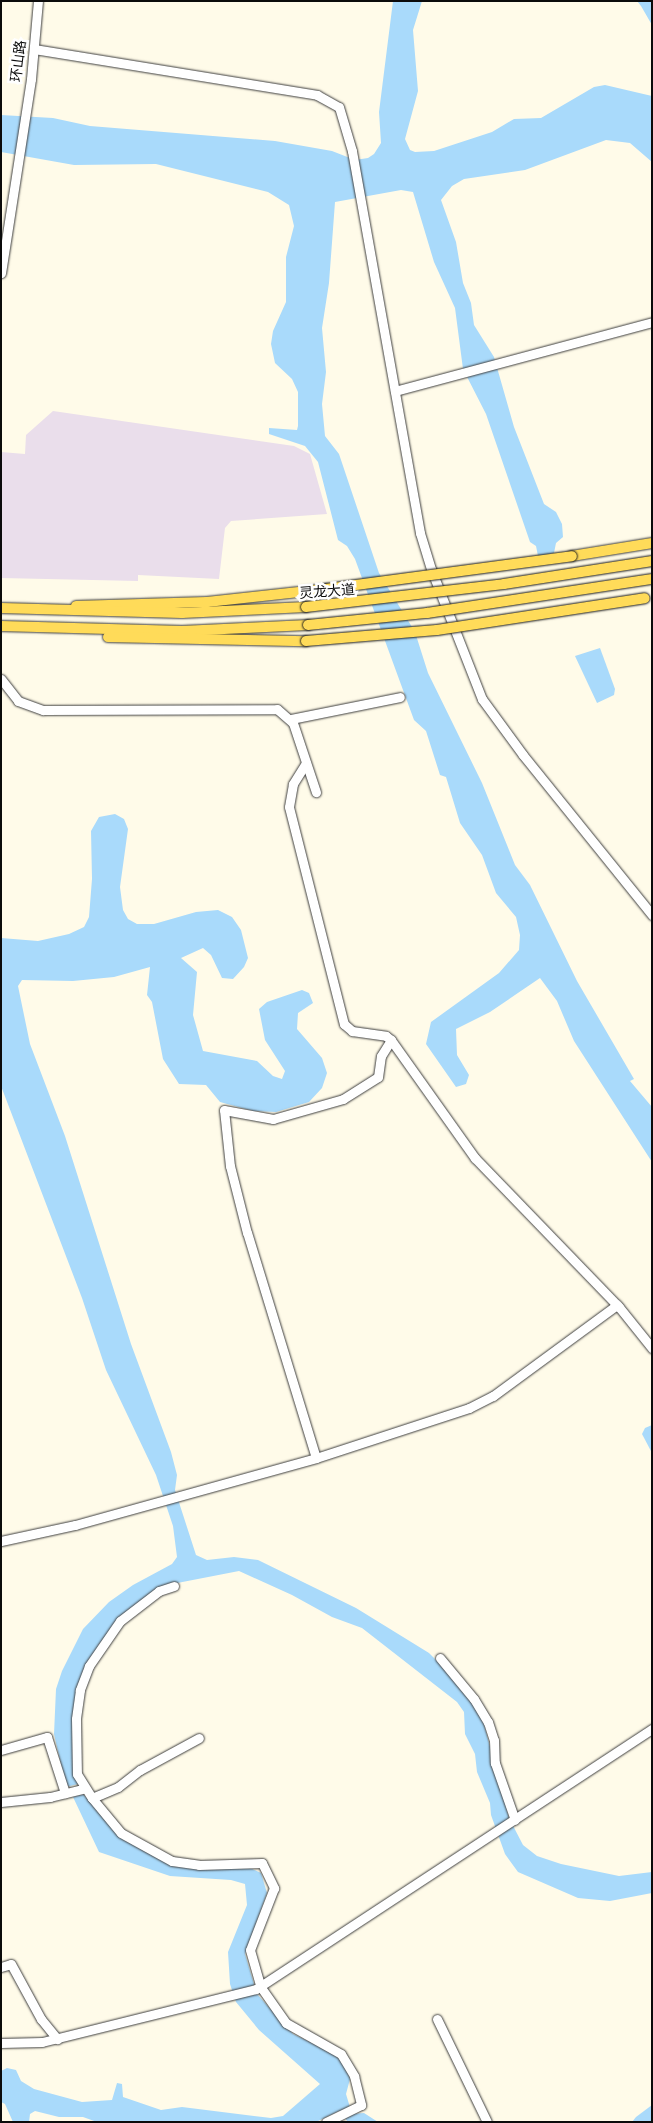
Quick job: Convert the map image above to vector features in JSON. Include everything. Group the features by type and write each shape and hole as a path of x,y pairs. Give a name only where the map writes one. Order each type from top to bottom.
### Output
{"main road":[{"path":"39,610 90,605 232,600 572,556 652,543"},
{"name":"灵龙大道","path":"1,608 182,613 306,607 435,594 652,561"},
{"path":"1,626 182,631 308,625 437,612 652,579"},
{"path":"20,627 141,639 306,641 437,630 648,598"}],"street":[{"name":"环山路","path":"1,273 34,49 38,1"},
{"path":"34,49 322,96 342,112 352,151 424,548 482,699 523,755 652,915"},
{"path":"395,391 502,364 652,322"},
{"path":"1,679 18,701 43,710 273,708 291,719 316,792"},
{"path":"291,719 400,697"},
{"path":"306,763 293,784 289,807 343,1021 352,1031 386,1036 391,1040 474,1158 617,1305 652,1348"},
{"path":"316,1458 247,1233 230,1166 224,1110 273,1119 344,1099 378,1077 381,1056 391,1040"},
{"path":"1,1541 75,1525 316,1458 486,1401 617,1305"},
{"path":"174,1586 159,1591 120,1621 89,1666 80,1693 75,1760 77,1774 92,1798 121,1832 172,1861 199,1865 262,1862 274,1888 250,1950 258,1988 290,2027 346,2059 353,2070 362,2105 326,2122"},
{"path":"440,1658 474,1699 488,1722 494,1740 495,1763 513,1821"},
{"path":"1,2043 24,2044 57,2039 258,1988 652,1729"},
{"path":"1,1750 47,1737 65,1793"},
{"path":"92,1798 118,1787 140,1770 198,1738"},
{"path":"1,1802 65,1793 85,1788"},
{"path":"1,1967 11,1964 41,2019 57,2039"},
{"path":"437,2019 487,2122"}],"shaded area":[{"path":"53,411 294,446 310,454 327,514 231,521 225,528 219,579 138,575 138,581 1,578 1,452 25,454 26,435"}],"water":[{"path":"393,1 422,1 413,30 418,91 405,139 410,150 415,152 434,151 492,132 514,119 541,118 594,87 605,85 652,96 652,162 630,143 606,140 525,170 464,179 452,186 441,200 456,242 463,283 471,303 474,325 494,357 514,427 544,504 556,512 562,524 563,537 556,543 554,553 538,556 536,546 530,542 486,414 463,369 455,308 434,262 413,192 401,190 335,202 329,283 322,328 326,372 322,404 325,436 339,454 379,573 415,632 428,673 482,783 515,865 530,885 577,981 634,1079 630,1081 652,1107 652,1162 574,1041 557,1001 540,978 490,1012 456,1029 457,1055 469,1075 466,1084 456,1087 426,1044 431,1022 499,973 519,950 520,935 516,917 496,893 482,855 460,823 446,777 440,775 426,731 414,720 355,559 347,546 338,540 318,462 305,446 269,434 269,428 297,430 298,426 298,392 292,379 275,363 271,344 273,331 286,302 286,257 294,226 289,205 268,192 156,164 74,165 1,152 1,115 53,118 90,126 275,141 332,151 355,160 368,158 374,154 381,143 379,112"},
{"path":"637,1 652,1 652,25 641,6"},
{"path":"600,648 615,689 614,695 597,703 575,656"},
{"path":"115,814 124,819 128,829 120,887 123,910 128,919 137,924 154,924 196,912 218,910 232,917 241,930 248,958 244,967 233,979 222,978 211,955 203,948 181,958 197,972 193,1015 203,1051 257,1061 273,1076 282,1079 285,1071 265,1040 259,1009 267,1002 302,990 309,993 313,1003 298,1013 297,1029 322,1058 327,1073 322,1088 309,1102 276,1112 253,1111 220,1102 206,1085 179,1084 163,1059 152,1002 147,995 150,967 114,977 73,981 22,980 18,986 30,1044 65,1136 131,1344 171,1452 177,1475 175,1490 196,1555 207,1560 234,1557 258,1560 356,1608 429,1653 457,1681 481,1713 509,1818 523,1845 537,1856 561,1864 619,1876 652,1872 652,1893 610,1901 578,1898 518,1872 505,1854 491,1815 490,1803 477,1772 475,1754 465,1734 464,1712 457,1702 362,1628 332,1617 292,1595 239,1571 167,1585 99,1644 73,1716 73,1767 78,1784 66,1787 54,1734 56,1689 62,1671 83,1629 109,1602 133,1585 172,1564 177,1557 173,1526 156,1475 106,1370 82,1298 1,1086 1,938 38,941 69,934 84,927 89,917 92,879 91,831 99,817"},
{"path":"652,1425 652,1453 642,1434 645,1428"},
{"path":"83,1794 123,1838 191,1868 250,1868 261,1873 267,1893 245,1954 257,1994 293,2034 342,2057 350,2079 346,2094 352,2114 364,2113 378,2122 348,2122 339,2111 316,2122 97,2122 83,2117 59,2117 35,2111 30,2114 29,2122 13,2122 5,2104 1,2102 1,2071 7,2068 16,2070 21,2081 34,2089 82,2102 112,2100 117,2083 122,2084 123,2097 161,2110 182,2107 271,2118 283,2116 320,2084 259,2030 236,2002 230,1984 228,1952 247,1905 245,1884 231,1880 170,1876 99,1852 73,1797"},
{"path":"652,2105 652,2122 632,2122 636,2117"}]}
